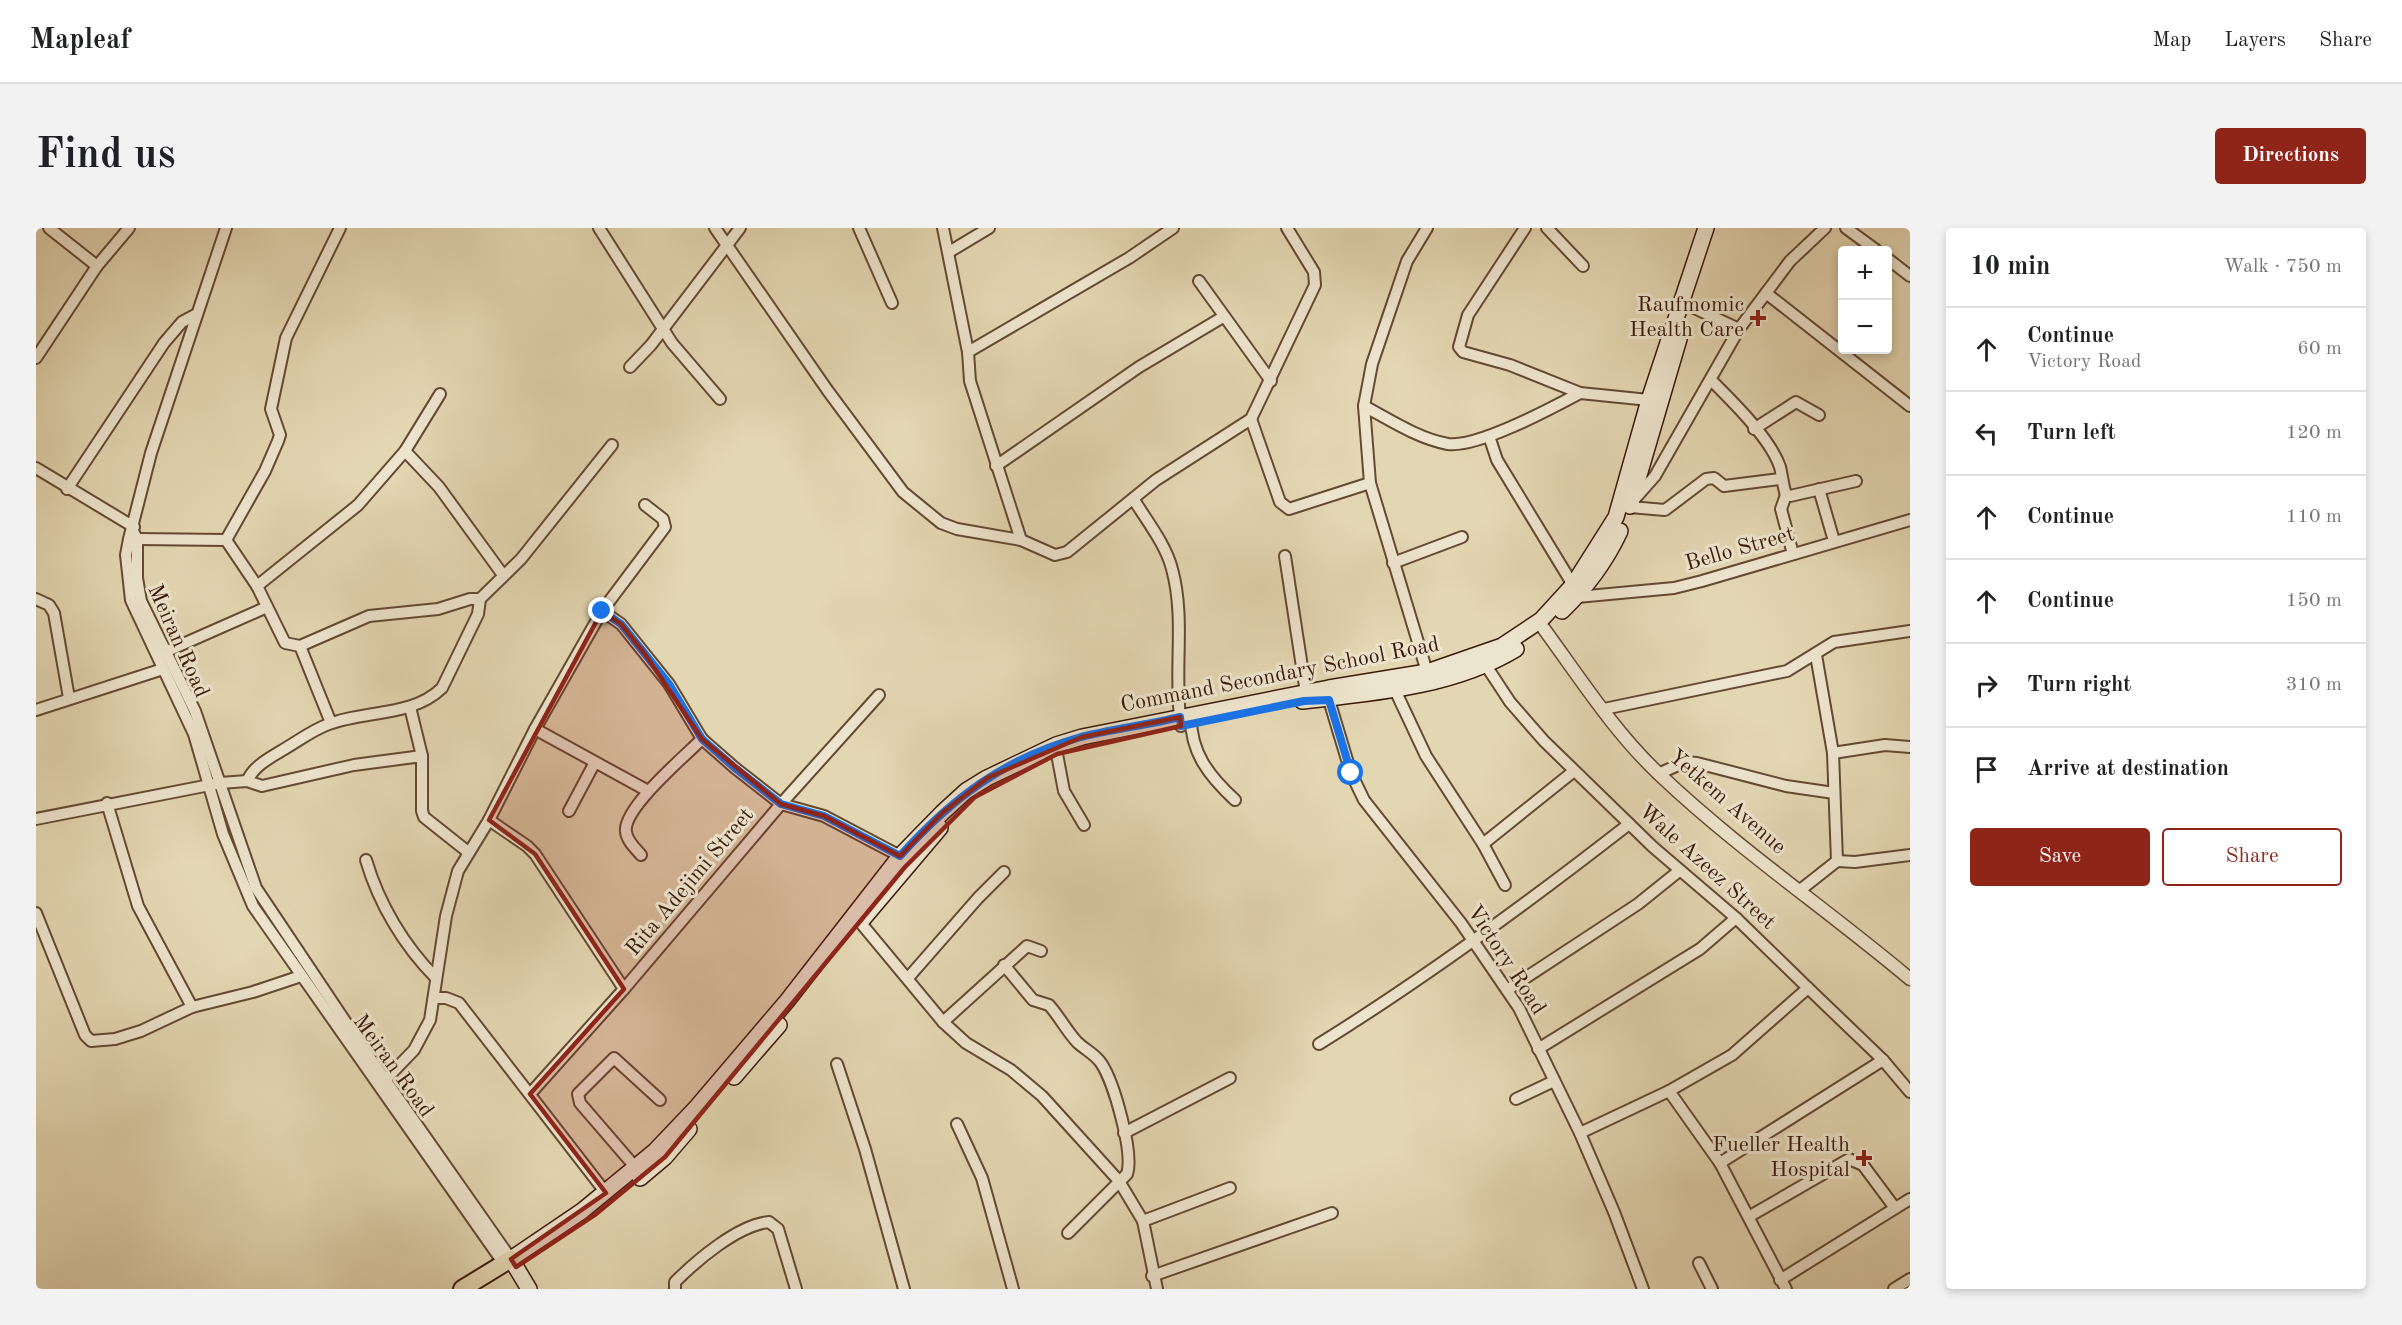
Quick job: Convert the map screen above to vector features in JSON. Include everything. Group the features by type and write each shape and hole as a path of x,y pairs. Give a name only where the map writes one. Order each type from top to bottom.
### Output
{"main road":[{"name":"Command Secondary School Road","path":"1061,750 1084,741 1186,721 1304,701 1329,700 1395,690 1485,664 1507,655 1544,629 1615,542 1630,505 1649,400 1706,228"},
{"name":"Command Secondary School Road","path":"1186,721 1306,693 1427,672 1502,646 1541,620 1575,591 1616,517 1634,473 1716,228"},
{"path":"462,1289 510,1265 596,1214 664,1157 759,1049 860,922 866,906 900,856 966,791 987,778 1061,750"},
{"path":"478,1289 606,1193 636,1168 695,1109 866,906 936,831 975,797 1061,750"},
{"name":"Meiran Road","path":"510,1265 519,1289"},
{"name":"Meiran Road","path":"510,1265 529,1289"}],"street":[{"path":"49,228 97,266"},
{"path":"36,357 97,266 129,228"},
{"path":"135,533 151,453 226,228"},
{"path":"226,540 265,471 278,441 279,435 271,409 286,338 340,228"},
{"path":"599,228 672,343 720,399"},
{"path":"715,228 828,391 915,504 940,523 957,529 1021,540 1054,555 1062,555 1134,500 1156,480 1251,419 1316,279 1287,228"},
{"path":"630,367 664,328 683,300 728,247 740,228"},
{"path":"859,228 892,303"},
{"path":"943,228 968,352 970,381 1021,540"},
{"path":"949,252 989,228"},
{"path":"968,352 1129,258 1173,228"},
{"path":"1427,228 1407,261 1372,364 1364,406 1370,483 1427,672"},
{"path":"1525,228 1468,315 1459,347 1463,352 1510,365 1580,393 1649,400"},
{"path":"1547,228 1583,266"},
{"path":"1630,505 1655,476 1712,381 1739,329 1790,261 1825,228"},
{"path":"1846,228 1871,246"},
{"path":"1892,263 1910,276"},
{"path":"1199,281 1270,381"},
{"path":"1766,293 1910,406"},
{"path":"1690,306 1739,329"},
{"path":"67,489 164,343 182,322 197,314"},
{"path":"996,466 1139,367 1223,317"},
{"path":"1712,381 1733,401 1780,468 1780,479 1785,495 1781,509 1793,554"},
{"path":"1364,406 1407,429 1442,443 1452,444 1489,436 1533,418 1580,393"},
{"path":"257,586 358,505 405,451 440,394"},
{"path":"1754,429 1796,402 1819,415"},
{"path":"1251,419 1280,502 1284,507 1289,509 1370,483"},
{"path":"1489,436 1497,460 1575,591"},
{"path":"247,780 262,762 331,723 410,707 442,688 478,614 480,599 521,559 612,445"},
{"path":"405,451 439,487 503,575"},
{"path":"1634,473 1670,451"},
{"path":"36,468 135,533 226,540"},
{"path":"1630,505 1665,510 1706,478 1714,478 1724,486 1780,479"},
{"path":"1785,495 1856,481"},
{"path":"1820,489 1834,541"},
{"path":"1134,500 1172,567 1179,621 1177,685 1194,748 1208,772 1235,800"},
{"path":"386,1079 422,1038 430,1020 451,891 468,852 489,820 535,729 602,611 665,528 663,519 645,505"},
{"name":"Bello Street","path":"1575,591 1674,588 1910,520"},
{"name":"Meiran Road","path":"135,533 137,578 141,601 195,711 215,785 226,842 253,906 301,976 474,1213"},
{"name":"Meiran Road","path":"135,533 126,555 131,600 194,734 256,888 510,1265"},
{"path":"1393,563 1462,537"},
{"path":"226,540 257,586 285,643 300,646 369,616 438,609 470,599 480,599"},
{"path":"1285,556 1306,693"},
{"path":"36,599 50,605 54,614 69,698"},
{"path":"165,652 267,607"},
{"path":"602,611 621,624 669,684 702,739 781,804 824,816 900,856"},
{"name":"Yetkem Avenue","path":"1544,629 1604,710 1658,774 1710,820 1799,891 1872,945 1910,979"},
{"path":"1604,710 1787,671 1834,642 1910,631"},
{"path":"300,646 331,723"},
{"path":"1816,655 1833,753 1837,861"},
{"name":"Wale Azeez Street","path":"1485,664 1510,702 1574,771 1679,871 1736,918 1883,1060 1910,1092"},
{"path":"36,710 163,669"},
{"path":"1395,690 1426,756 1484,844 1505,885"},
{"name":"Rita Adejimi Street","path":"530,1094 624,989 781,804 879,695"},
{"name":"Victory Road","path":"1329,700 1351,773 1364,800 1474,942 1507,990 1580,1133 1614,1212 1643,1289"},
{"path":"410,707 422,756 422,811 424,817 468,852"},
{"path":"535,729 594,764 648,791"},
{"path":"641,855 625,832 627,822 648,791 702,739"},
{"path":"1833,753 1885,745 1910,747"},
{"path":"1061,750 1064,791 1084,825"},
{"path":"36,819 107,803 215,785 247,780 262,786 354,765 422,756"},
{"path":"1658,774 1685,762 1697,763 1786,786 1834,793"},
{"path":"569,811 594,764"},
{"path":"1484,844 1574,771"},
{"path":"107,803 138,906 156,944 192,1007"},
{"path":"489,820 535,854 624,989"},
{"path":"1319,1044 1390,1001 1474,942 1629,824"},
{"path":"1799,891 1837,861 1855,862 1910,855"},
{"path":"366,861 375,889 386,910 421,962 436,978"},
{"path":"1507,990 1638,904 1679,871"},
{"path":"908,978 978,898 1004,872"},
{"path":"36,913 87,1039 115,1038 141,1031 192,1007 253,992 301,976"},
{"path":"1538,1049 1700,949 1736,918"},
{"path":"860,922 943,1022 966,1042 1011,1070 1042,1096 1119,1181 1143,1221 1152,1276 1157,1289"},
{"path":"943,1022 1027,946 1041,951"},
{"path":"1004,965 1029,996 1049,1005 1076,1041 1100,1061 1112,1088 1124,1133 1129,1168 1127,1174 1068,1233"},
{"path":"1580,1133 1669,1091 1732,1055 1808,988"},
{"path":"434,998 446,998 459,1003 606,1193"},
{"path":"636,1168 580,1102 578,1094 614,1058 660,1100"},
{"path":"1720,1164 1817,1099 1883,1060"},
{"path":"837,1064 868,1160 904,1289"},
{"path":"1124,1133 1230,1078"},
{"path":"1516,1099 1554,1081"},
{"path":"1669,1091 1720,1164 1783,1284 1910,1199"},
{"path":"957,1124 985,1187 1013,1289"},
{"path":"1749,1216 1849,1159 1863,1165 1895,1208"},
{"path":"1143,1221 1230,1188"},
{"path":"1152,1276 1332,1213"},
{"path":"675,1289 675,1282 691,1266 728,1239 770,1222 778,1229 796,1289"},
{"path":"1699,1263 1712,1289"},
{"path":"1894,1289 1910,1279"}],"highlighted area":[{"path":"602,611 621,624 645,654 702,739 781,804 824,816 900,856 942,813 987,778 1082,737 1180,717 1181,726 1057,754 975,797 905,867 665,1157 596,1214 516,1267 511,1259 606,1193 530,1094 624,989 535,854 489,820"}],"place":[{"name":"Raufmomic Health Care","path":"1758,318"},
{"name":"Fueller Health Hospital","path":"1864,1158"}],"route":[{"path":"602,611 621,624 669,684 702,739 735,768 781,804 803,808 824,816 900,856 966,791 1010,766 1056,745 1082,737 1180,717 1181,726 1304,701 1329,700 1351,773"}]}
